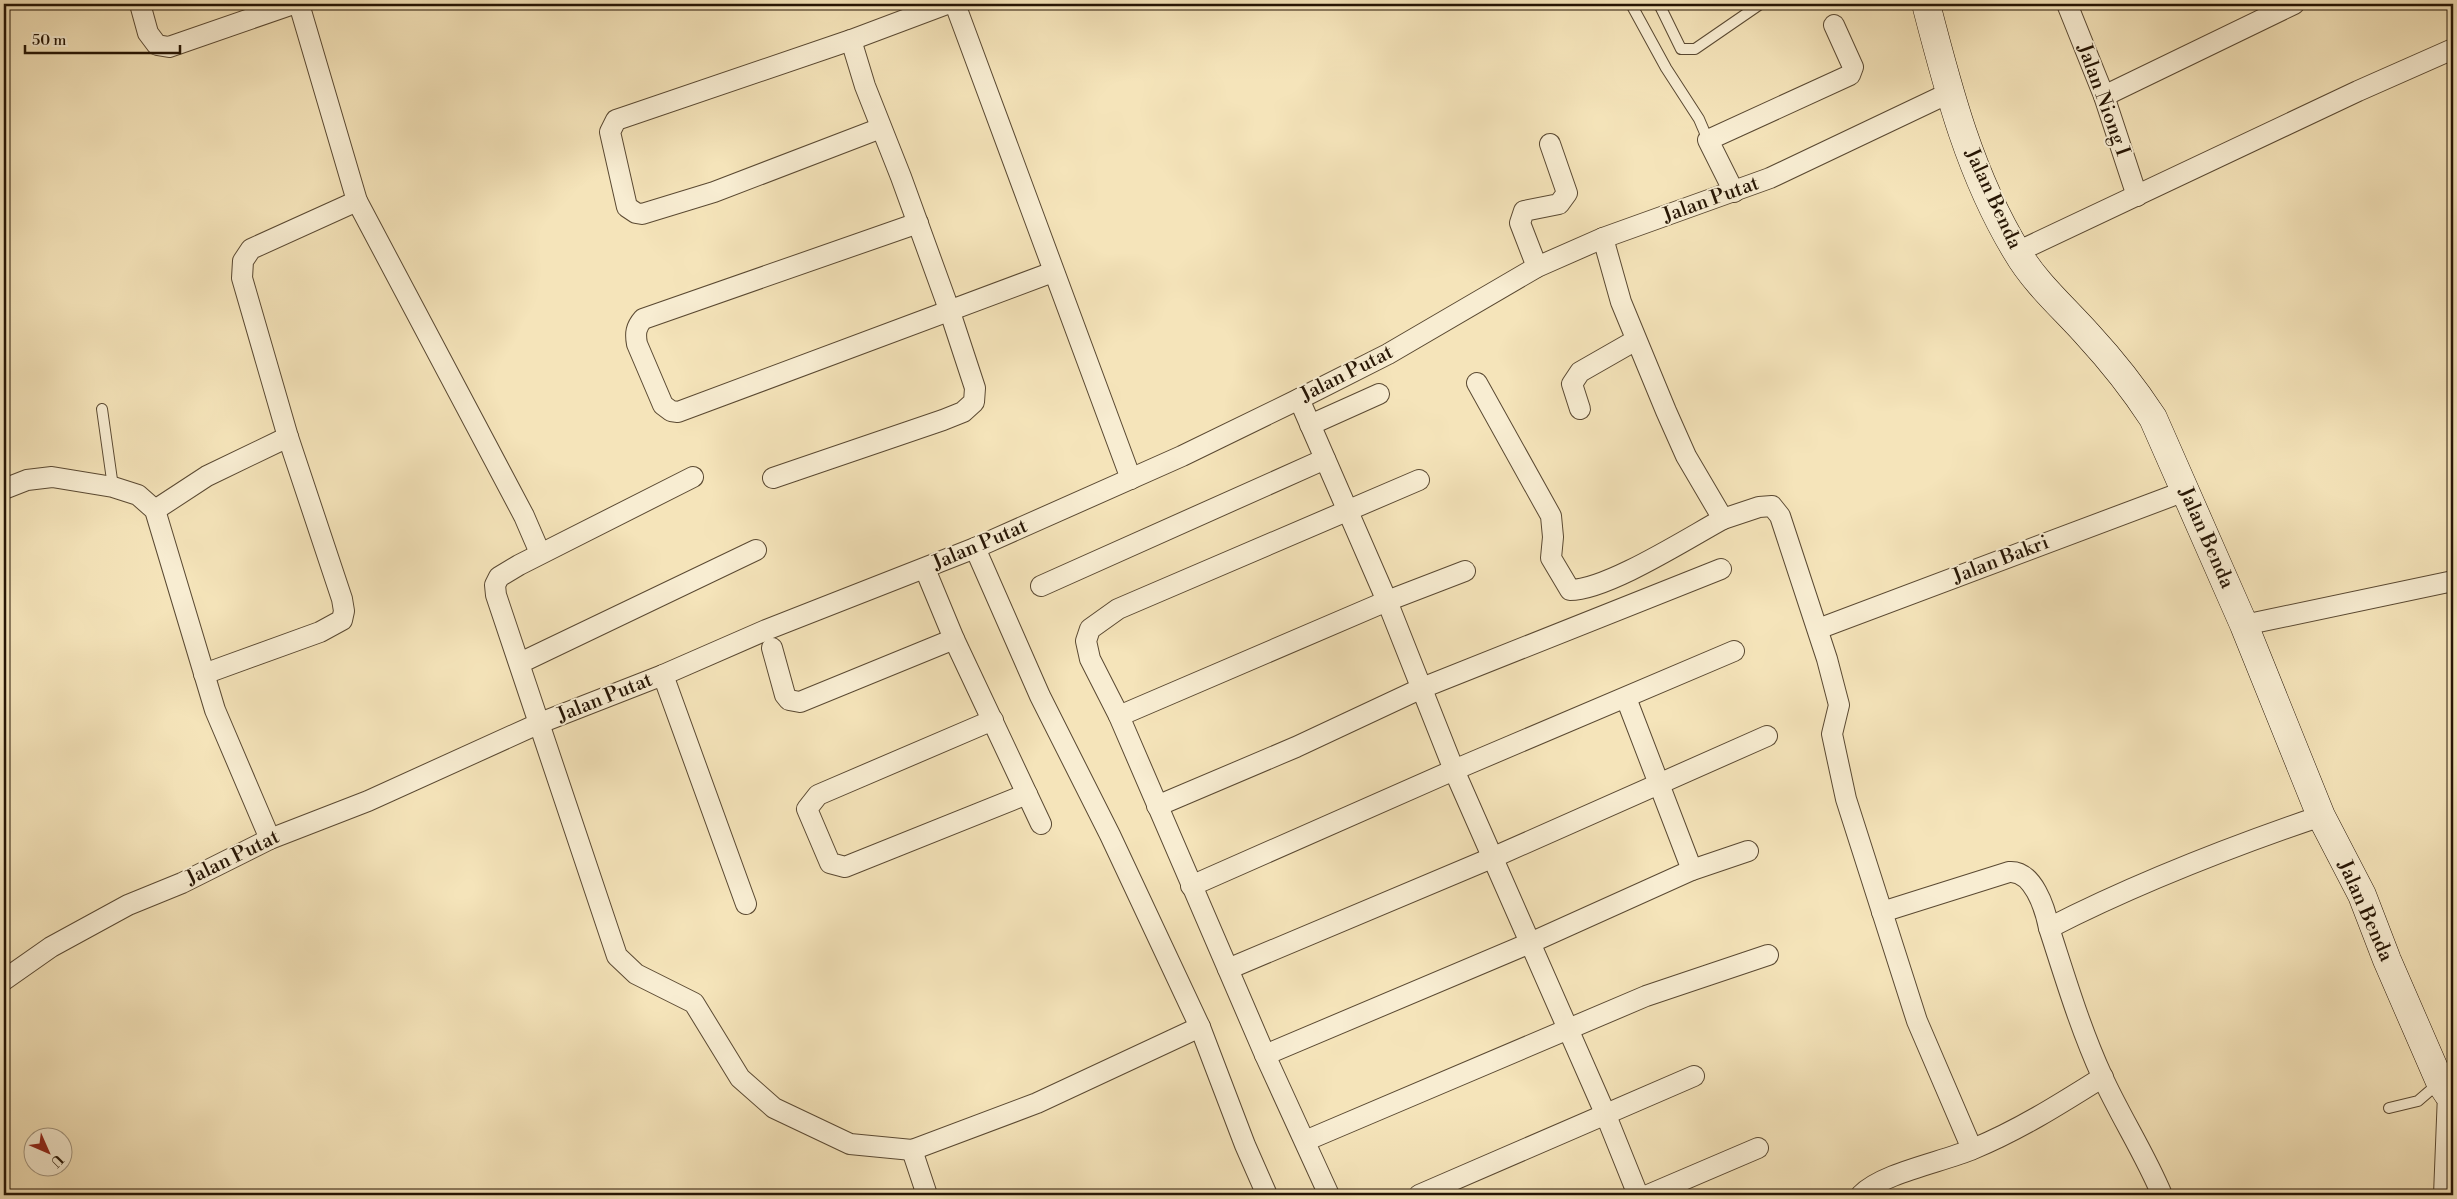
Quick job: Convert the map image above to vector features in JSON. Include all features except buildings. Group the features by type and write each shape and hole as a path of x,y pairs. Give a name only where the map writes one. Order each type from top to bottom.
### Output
{"street":[{"path":"140,4 148,33 157,45 169,47 293,4"},
{"path":"300,4 357,201 524,516 540,553"},
{"path":"881,128 714,192 642,214 636,213 627,207 610,132 616,120 851,40 947,4"},
{"path":"955,4 1131,479"},
{"name":"Jalan Benda","path":"1926,4 1949,93 1981,183 2017,252 2036,278 2090,337 2135,391 2153,418 2244,625 2321,816 2362,895 2387,960 2447,1091"},
{"name":"Jalan Niong I","path":"2067,4 2104,96 2137,196"},
{"path":"2104,96 2294,4"},
{"path":"1734,192 1708,140 1850,76 1853,67 1834,25"},
{"path":"773,478 943,420 963,412 974,402 975,388 950,312 865,86 851,40"},
{"path":"2017,252 2358,91 2453,49"},
{"name":"Jalan Putat","path":"4,980 51,947 128,905 182,883 270,839 368,801 540,724 662,675 766,630 926,569 1131,479 1299,399 1388,354 1537,267 1603,238 1770,178 1949,93"},
{"path":"1537,267 1520,223 1521,217 1524,211 1559,204 1567,193 1550,144"},
{"path":"204,674 320,632 342,620 344,611 342,600 288,437 242,278 243,261 251,248 357,201"},
{"path":"918,223 643,319 635,333 637,344 663,405 671,411 678,412 1054,272"},
{"path":"1603,238 1621,302 1636,340 1686,456 1723,519"},
{"path":"1580,409 1572,384 1580,372 1636,340"},
{"path":"1477,383 1551,516 1553,537 1550,558 1570,590 1578,590 1612,579 1723,519 1760,507 1772,506 1780,516 1818,629 1839,705 1832,734 1838,764 1882,912 1917,1021 1972,1150"},
{"path":"1310,425 1379,394"},
{"path":"1299,399 1387,601 1454,770 1494,857 1605,1113 1638,1195"},
{"path":"155,510 207,476 288,437"},
{"path":"1040,586 1325,459"},
{"path":"4,489 27,480 52,476 113,487 138,496 155,510 215,710 270,839"},
{"path":"693,477 540,553 499,577 495,585 496,595 617,956 636,974 694,1003 740,1078 774,1108 850,1144 912,1150 1037,1103 1200,1027"},
{"path":"1329,1195 1265,1055 1119,716 1090,659 1086,641 1090,629 1101,619 1118,609 1419,480"},
{"name":"Jalan Bakri","path":"1818,629 2185,491"},
{"path":"975,548 1040,696 1110,835 1200,1027 1245,1145 1267,1195"},
{"path":"520,663 756,550"},
{"path":"926,569 954,639 1041,824"},
{"path":"1119,716 1387,601 1465,570"},
{"path":"1158,806 1296,747 1422,688 1721,570"},
{"path":"2244,625 2453,581"},
{"path":"772,648 785,695 789,700 800,702 954,639"},
{"path":"1192,886 1454,770 1734,651"},
{"path":"662,675 746,904"},
{"path":"1626,698 1692,870"},
{"path":"993,720 818,795 807,809 830,864 845,867 1027,794"},
{"path":"1228,969 1494,857 1767,736"},
{"path":"2049,928 2117,894 2170,871 2321,816"},
{"path":"1265,1055 1530,943 1692,870 1748,851"},
{"path":"1882,912 2009,872 2017,871 2026,876 2046,913 2049,928 2083,1032 2102,1078 2154,1174 2162,1195"},
{"path":"1304,1141 1646,996 1768,955"},
{"path":"1419,1195 1694,1076"},
{"path":"1861,1195 1867,1189 1889,1178 1972,1150 2032,1122 2102,1078"},
{"path":"2444,1195 2447,1091"},
{"path":"1648,1195 1758,1148"},
{"path":"912,1150 927,1195"}],"lane":[{"path":"1631,4 1666,68 1699,118 1708,140"},
{"path":"1659,4 1681,49 1688,50 1695,49 1759,5"},
{"path":"102,409 113,487"},
{"path":"2389,1108 2447,1091"}]}
